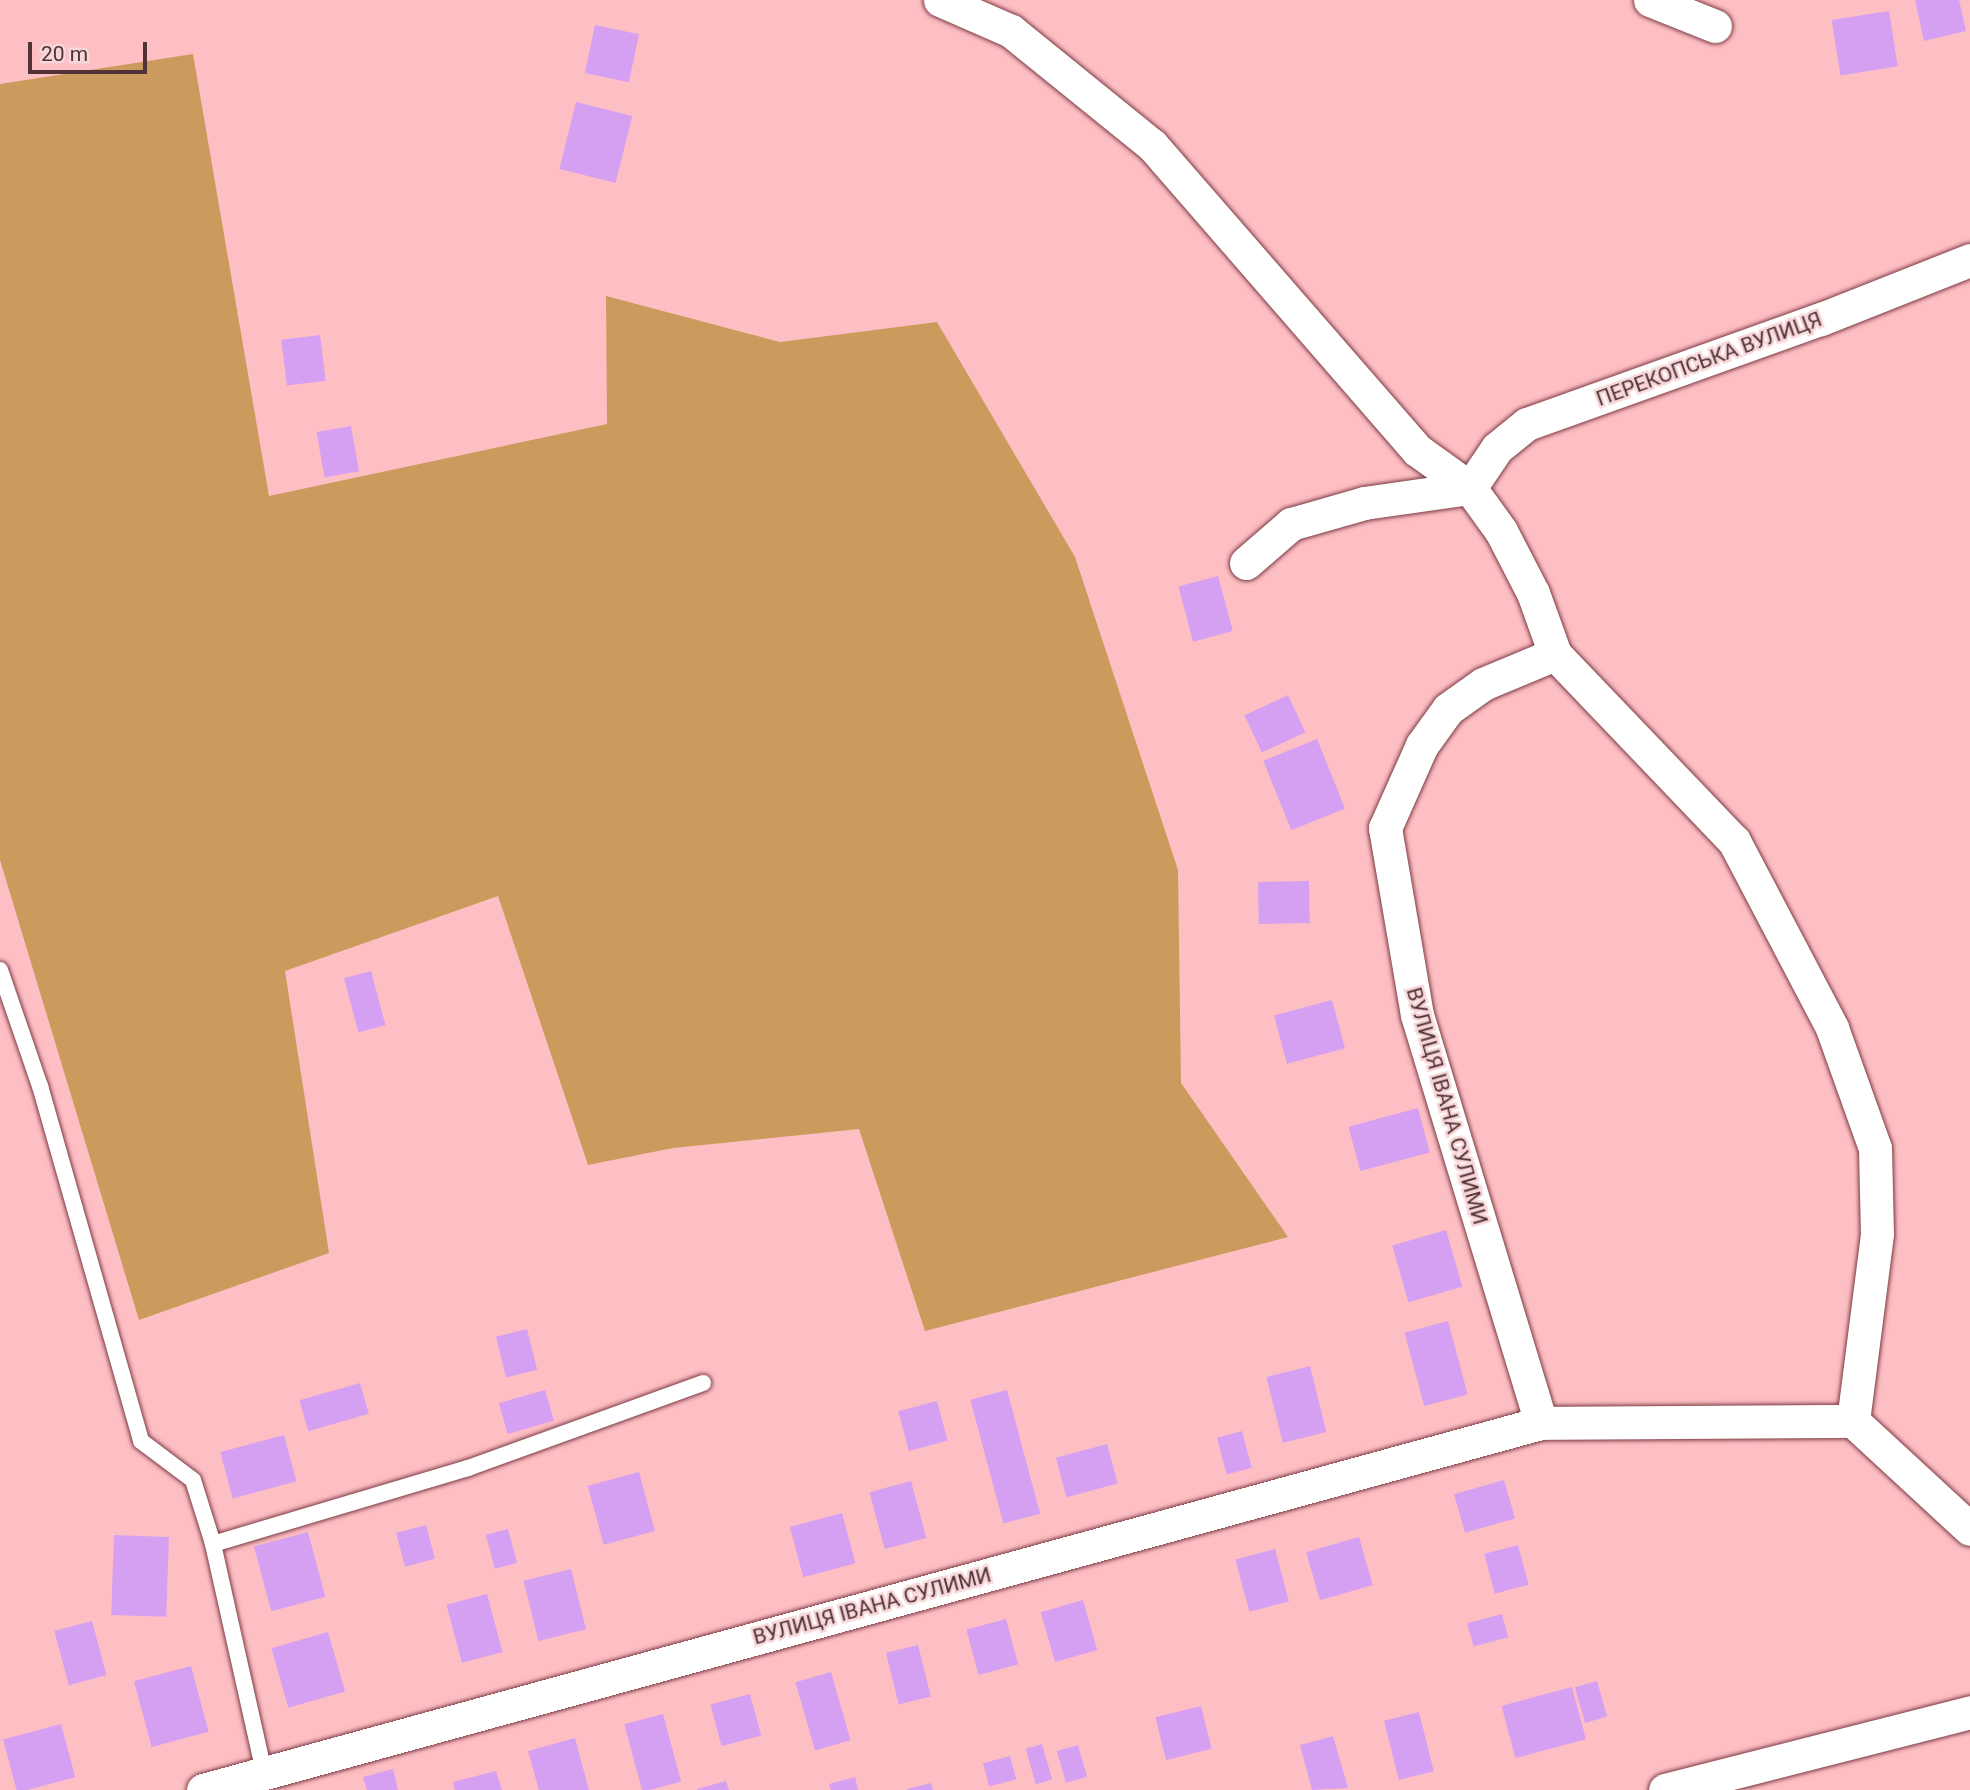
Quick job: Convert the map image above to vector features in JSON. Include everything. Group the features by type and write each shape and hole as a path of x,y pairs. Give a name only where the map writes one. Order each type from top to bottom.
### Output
{"street":[{"path":"940,0 1011,31 1152,145 1417,450 1470,488 1501,531 1527,580 1555,654 1734,841 1832,1028 1875,1148 1877,1234 1853,1421 1970,1529"},
{"path":"1650,0 1715,26"},
{"name":"ПЕРЕКОПСЬКА ВУЛИЦЯ","path":"1470,488 1497,448 1527,424 1821,319 1970,260"},
{"path":"1246,563 1291,524 1364,503 1470,488"},
{"name":"ВУЛИЦЯ ІВАНА СУЛИМИ","path":"1541,1423 1417,1015 1385,828 1422,745 1448,709 1483,684 1555,654"},
{"name":"ВУЛИЦЯ ІВАНА СУЛИМИ","path":"203,1790 1541,1423 1853,1421"},
{"path":"1665,1790 1970,1712"}],"lane":[{"path":"0,970 40,1086 141,1441 193,1480 213,1544 264,1773"},
{"path":"213,1544 468,1468 703,1383"}],"shaded area":[{"path":"193,54 269,496 607,424 606,296 780,342 937,322 1075,557 1178,870 1181,1083 1288,1237 925,1331 859,1129 673,1148 588,1165 498,896 285,971 329,1253 139,1320 0,860 0,84"}],"building":[{"path":"1915,0 1959,0 1966,31 1924,41"},
{"path":"1889,11 1898,66 1840,75 1832,20"},
{"path":"595,25 639,34 629,82 585,73"},
{"path":"576,102 632,116 616,183 559,169"},
{"path":"320,335 326,381 287,385 281,340"},
{"path":"351,426 359,471 325,477 317,432"},
{"path":"1218,576 1233,631 1193,642 1178,587"},
{"path":"1288,695 1305,732 1262,752 1244,715"},
{"path":"1317,739 1345,809 1291,830 1263,761"},
{"path":"1309,881 1310,923 1259,924 1258,882"},
{"path":"371,971 385,1025 358,1032 344,978"},
{"path":"1332,1000 1345,1048 1287,1064 1274,1016"},
{"path":"1418,1108 1430,1152 1360,1171 1348,1127"},
{"path":"1446,1230 1462,1287 1408,1302 1392,1245"},
{"path":"1448,1321 1468,1394 1424,1406 1405,1333"},
{"path":"527,1329 537,1370 506,1377 496,1337"},
{"path":"1310,1366 1326,1432 1283,1443 1266,1377"},
{"path":"360,1383 369,1414 308,1431 299,1400"},
{"path":"545,1390 554,1421 508,1434 499,1403"},
{"path":"1007,1390 1040,1514 1003,1523 970,1400"},
{"path":"937,1401 948,1441 909,1451 898,1411"},
{"path":"1242,1431 1252,1468 1227,1474 1217,1438"},
{"path":"284,1435 296,1481 233,1498 220,1452"},
{"path":"1107,1444 1118,1484 1066,1497 1056,1458"},
{"path":"639,1472 655,1531 604,1545 588,1486"},
{"path":"1504,1480 1515,1518 1465,1533 1454,1494"},
{"path":"911,1481 926,1538 885,1549 869,1492"},
{"path":"842,1513 855,1563 803,1577 790,1527"},
{"path":"426,1525 435,1559 405,1567 396,1533"},
{"path":"508,1529 517,1563 495,1569 486,1535"},
{"path":"308,1532 325,1597 271,1611 254,1546"},
{"path":"114,1535 169,1537 166,1617 111,1615"},
{"path":"1359,1537 1373,1585 1320,1600 1306,1552"},
{"path":"1518,1545 1529,1585 1495,1594 1484,1554"},
{"path":"1275,1549 1289,1601 1249,1612 1235,1560"},
{"path":"571,1569 586,1629 538,1641 523,1581"},
{"path":"487,1594 503,1652 462,1663 446,1605"},
{"path":"1083,1600 1097,1650 1055,1662 1041,1612"},
{"path":"1502,1614 1508,1637 1473,1646 1467,1623"},
{"path":"1006,1619 1018,1664 979,1675 966,1630"},
{"path":"92,1621 106,1675 69,1685 54,1631"},
{"path":"328,1632 345,1692 288,1708 271,1648"},
{"path":"918,1645 931,1696 899,1704 886,1653"},
{"path":"191,1666 209,1732 152,1747 134,1681"},
{"path":"831,1672 851,1740 815,1750 795,1682"},
{"path":"1597,1681 1607,1717 1585,1723 1575,1687"},
{"path":"1572,1687 1586,1739 1515,1758 1501,1706"},
{"path":"750,1694 761,1736 722,1746 710,1705"},
{"path":"1201,1706 1212,1749 1166,1760 1155,1717"},
{"path":"1419,1712 1434,1771 1399,1780 1384,1721"},
{"path":"663,1714 681,1782 642,1790 624,1724"},
{"path":"61,1724 75,1777 27,1790 17,1790 3,1740"},
{"path":"1333,1736 1348,1788 1312,1790 1300,1745"},
{"path":"575,1738 589,1790 539,1790 528,1751"},
{"path":"1042,1744 1052,1780 1036,1784 1026,1749"},
{"path":"1078,1745 1087,1777 1066,1783 1057,1751"},
{"path":"1010,1756 1016,1779 989,1786 983,1763"},
{"path":"393,1769 398,1790 367,1790 363,1777"},
{"path":"496,1771 502,1790 455,1790 453,1782"},
{"path":"855,1777 858,1790 831,1790 829,1784"},
{"path":"726,1781 729,1790 697,1790 697,1789"},
{"path":"931,1783 933,1790 907,1790 907,1789"}]}
